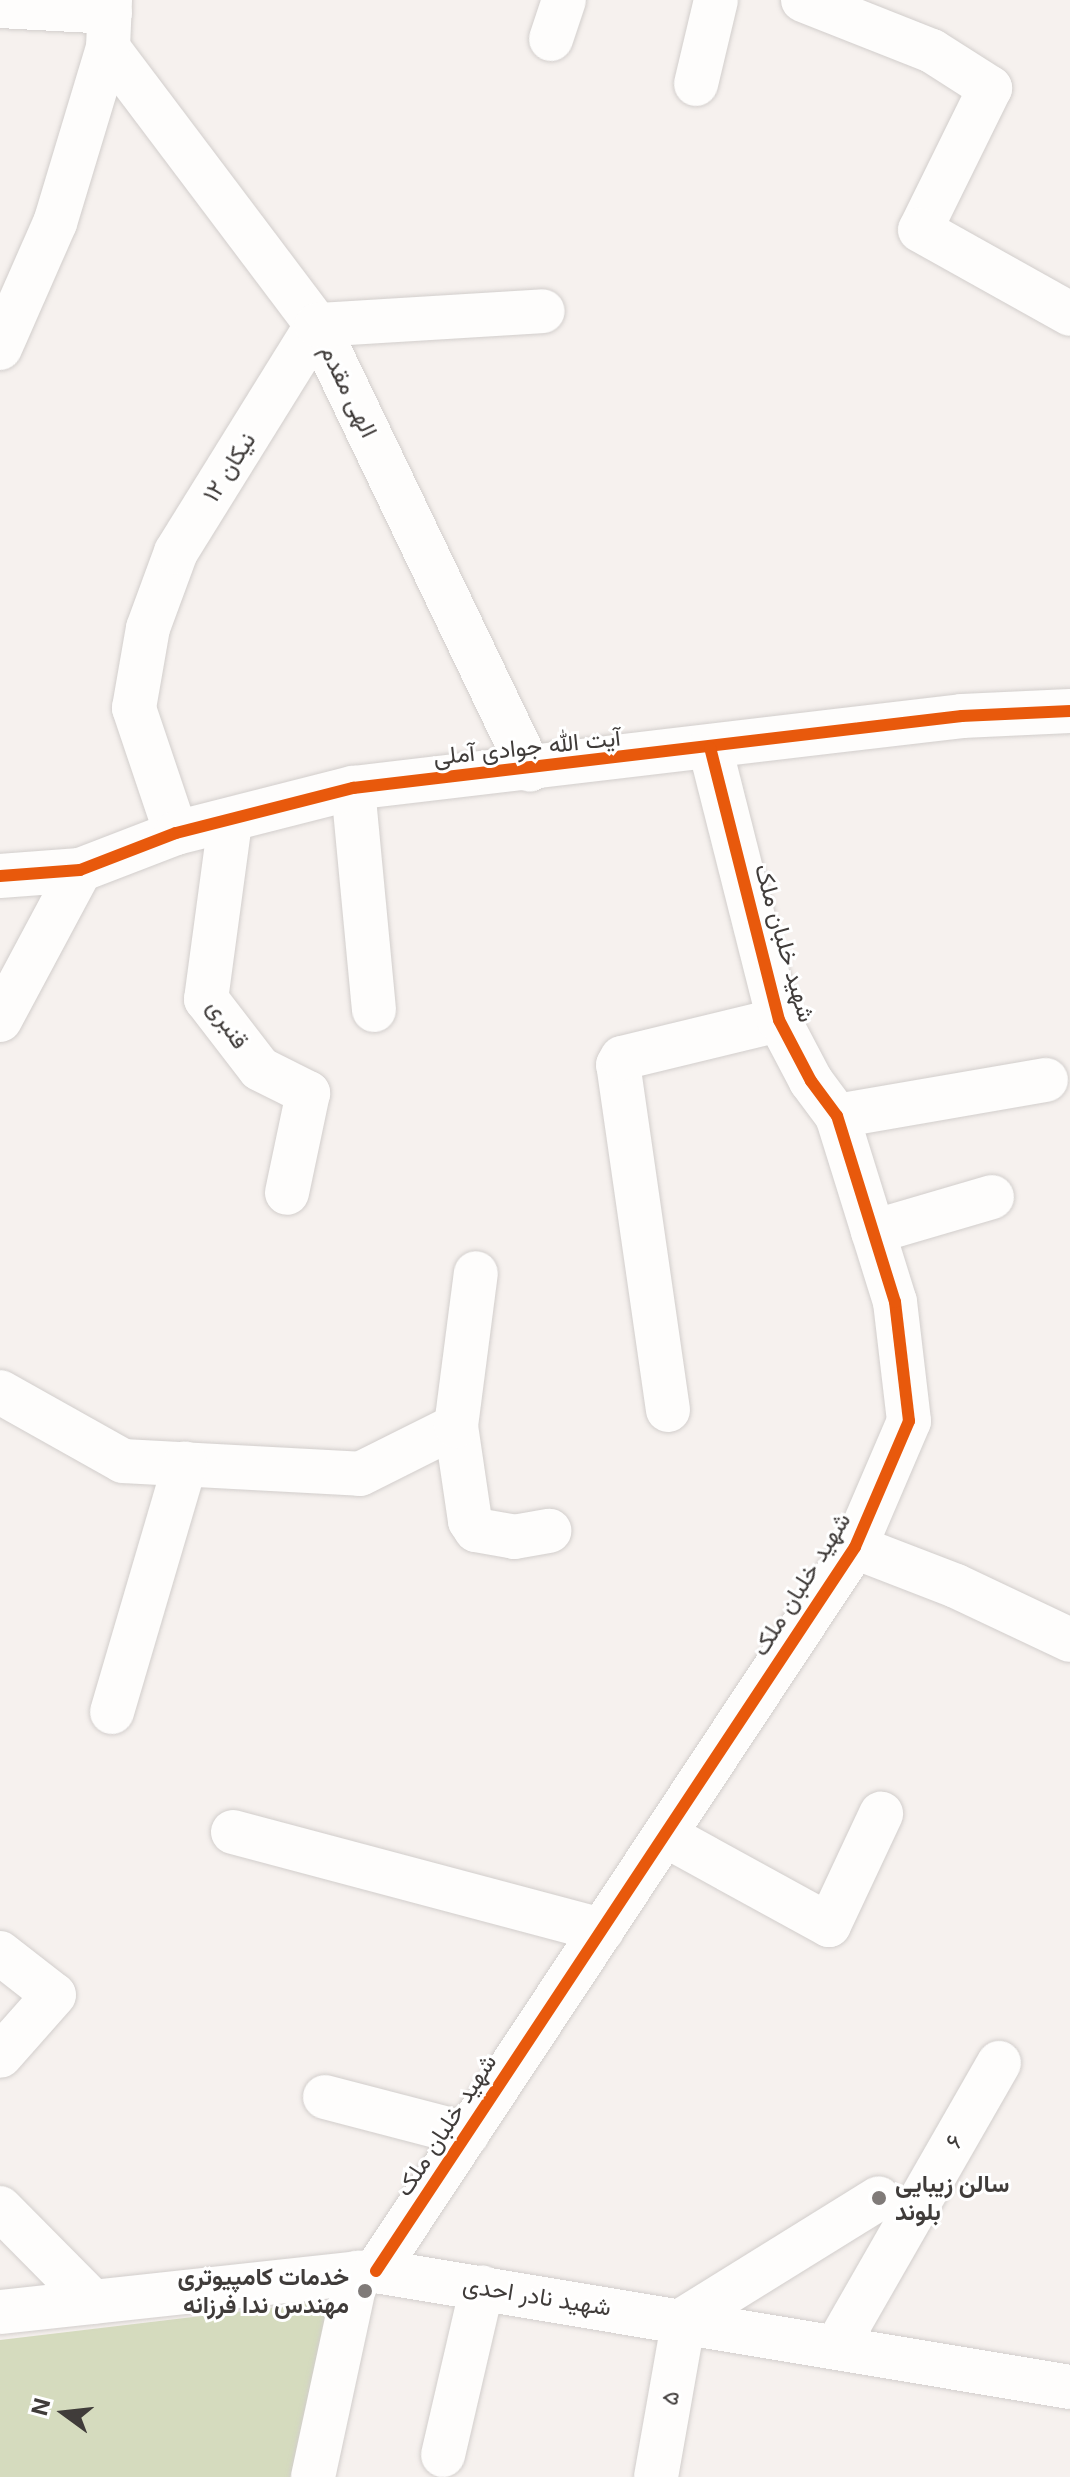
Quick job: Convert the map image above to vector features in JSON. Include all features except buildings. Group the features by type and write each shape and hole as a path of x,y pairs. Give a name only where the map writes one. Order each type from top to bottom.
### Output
{"street":[{"path":"696,84 716,0"},
{"path":"803,0 932,51 990,88 920,230 1070,314"},
{"path":"0,6 109,20 55,223 17,265 0,348"},
{"name":"الهی مقدم","path":"109,20 317,325 530,770"},
{"path":"317,325 543,311"},
{"name":"نیکان ۱۲","path":"176,833 134,708 148,628 176,552 317,325"},
{"name":"آیت الله جوادی آملی","path":"0,876 80,870 176,833 230,822 353,788 530,770 962,716 1070,711"},
{"name":"شهید خلبان ملک","path":"367,2272 467,2134 855,1547 909,1421 895,1302 837,1116 811,1081 779,1020 710,748"},
{"path":"353,788 374,1010"},
{"name":"قنبری","path":"230,822 206,999 260,1069 308,1093 287,1193"},
{"path":"0,1020 80,870"},
{"path":"668,1410 618,1065 622,1058 779,1020"},
{"path":"837,1116 1046,1080"},
{"path":"873,1232 992,1197"},
{"path":"476,1273 456,1426 476,1530 514,1537 549,1531"},
{"path":"0,1392 123,1461 360,1474 456,1426"},
{"path":"112,1712 185,1464"},
{"path":"855,1547 956,1586 1070,1640"},
{"path":"665,1835 829,1925 881,1814"},
{"path":"233,1832 602,1930"},
{"path":"0,1953 54,1995 0,2056"},
{"name":"۶","path":"838,2344 999,2063"},
{"path":"325,2097 467,2134"},
{"path":"684,2319 879,2198"},
{"path":"0,2208 93,2302"},
{"path":"313,2477 367,2272"},
{"name":"شهید نادر احدی","path":"0,2312 367,2272 482,2287 838,2344 1070,2387"},
{"path":"443,2455 482,2287"},
{"name":"۵","path":"656,2477 684,2319"}],"green space":[{"path":"337,2300 307,2477 0,2477 0,2340"}],"cycle path":[{"path":"0,876 80,870 176,833 353,788 962,716 1070,711"},
{"path":"376,2271 855,1547 909,1421 895,1302 837,1116 811,1081 779,1020 710,748"}],"place":[{"name":"سالن زیبایی بلوند","path":"879,2198"},
{"name":"خدمات کامپیوتری مهندس ندا فرزانه","path":"365,2291"}]}
